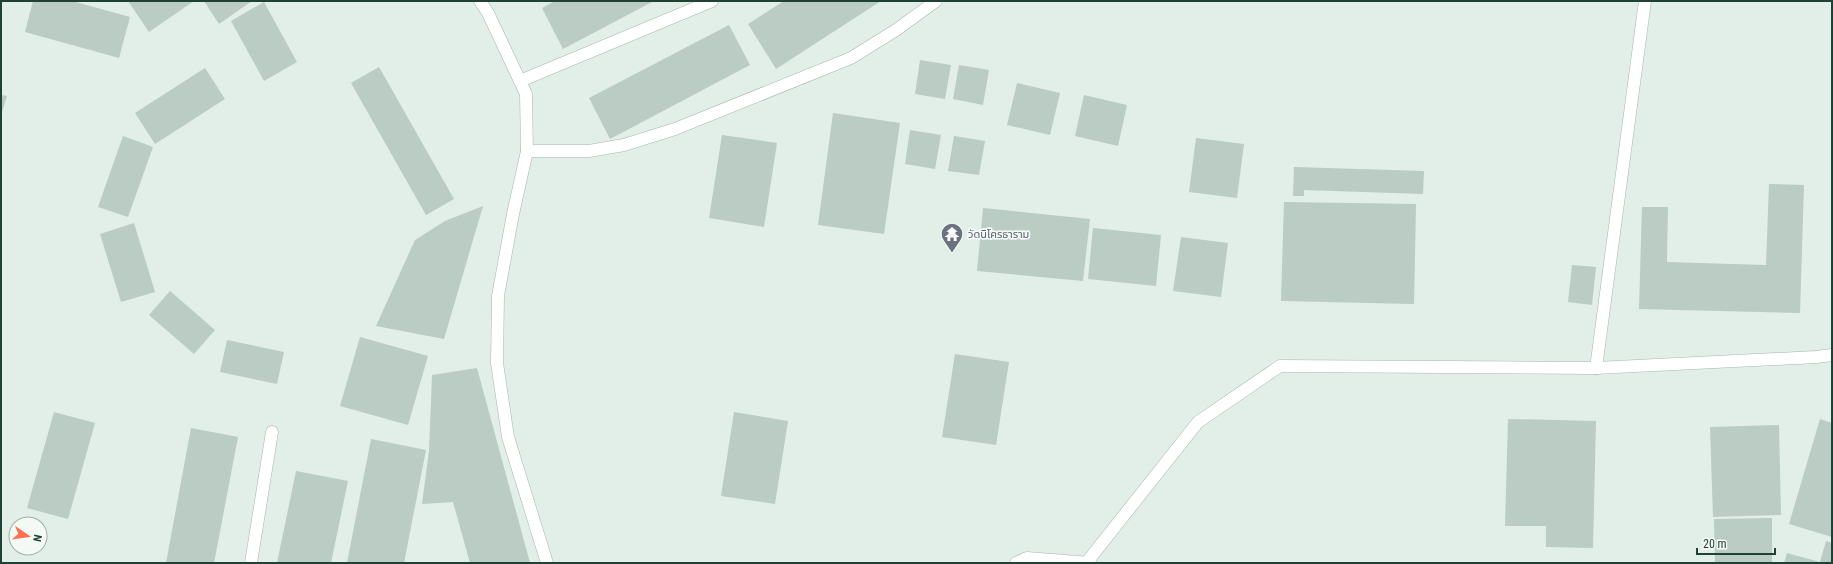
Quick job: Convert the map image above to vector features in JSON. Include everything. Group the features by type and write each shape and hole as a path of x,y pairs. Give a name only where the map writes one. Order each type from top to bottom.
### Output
{"street":[{"path":"480,1 488,13 526,94 527,151 513,214 498,296 497,363 508,437 547,563"},
{"path":"520,81 712,1"},
{"path":"527,151 589,151 624,145 675,129 851,58 896,30 936,1"},
{"path":"1596,368 1645,1"},
{"path":"1016,563 1026,558 1088,563 1198,422 1280,366 1596,368 1832,355"},
{"path":"251,563 272,432"}],"building":[{"path":"33,1 72,1 130,17 119,58 25,32"},
{"path":"128,1 194,1 149,32"},
{"path":"204,1 252,1 219,24"},
{"path":"555,1 654,1 563,49 542,8"},
{"path":"784,1 881,1 776,69 748,24"},
{"path":"264,2 297,62 264,81 231,21"},
{"path":"729,25 750,65 610,139 589,98"},
{"path":"920,60 951,65 945,99 915,94"},
{"path":"959,65 989,70 983,105 953,99"},
{"path":"379,67 454,199 426,215 351,83"},
{"path":"205,68 225,99 155,144 135,113"},
{"path":"1017,83 1060,93 1050,135 1007,125"},
{"path":"1,95 7,96 1,115"},
{"path":"1084,95 1127,105 1118,146 1075,136"},
{"path":"833,113 900,123 884,234 818,225"},
{"path":"910,130 941,135 935,169 905,164"},
{"path":"722,135 777,143 764,227 709,218"},
{"path":"123,136 153,147 128,217 98,207"},
{"path":"954,136 985,141 979,175 948,171"},
{"path":"1196,138 1244,144 1237,198 1189,192"},
{"path":"1294,167 1424,171 1423,194 1304,190 1304,196 1293,196"},
{"path":"1769,184 1804,185 1800,313 1639,309 1642,207 1668,207 1667,262 1766,265"},
{"path":"1284,202 1416,204 1414,304 1281,301"},
{"path":"483,206 444,339 376,326 415,240 445,221"},
{"path":"983,208 1090,219 1083,281 977,271"},
{"path":"134,223 155,292 121,302 100,234"},
{"path":"1093,228 1161,235 1156,286 1088,279"},
{"path":"1181,237 1228,243 1221,297 1173,291"},
{"path":"1572,265 1596,267 1592,305 1568,302"},
{"path":"170,291 215,330 194,354 149,315"},
{"path":"360,337 428,356 408,425 340,406"},
{"path":"227,340 284,352 277,384 220,372"},
{"path":"955,354 1009,362 996,445 942,437"},
{"path":"477,368 530,563 470,563 453,502 422,504 429,451 432,375"},
{"path":"54,412 95,423 68,519 27,508"},
{"path":"734,412 788,421 775,504 721,496"},
{"path":"1508,419 1596,421 1593,548 1546,547 1546,526 1505,526"},
{"path":"1820,419 1832,423 1832,537 1789,524"},
{"path":"1779,425 1781,515 1713,517 1710,427"},
{"path":"191,428 238,437 214,563 166,563"},
{"path":"371,439 426,450 404,563 347,563"},
{"path":"296,471 348,481 331,563 277,563"},
{"path":"1772,518 1772,563 1715,563 1714,519"},
{"path":"1826,541 1832,543 1832,563 1784,563 1787,553 1820,562"}],"place":[{"name":"วัดนิโครธาราม","path":"952,254"}]}
